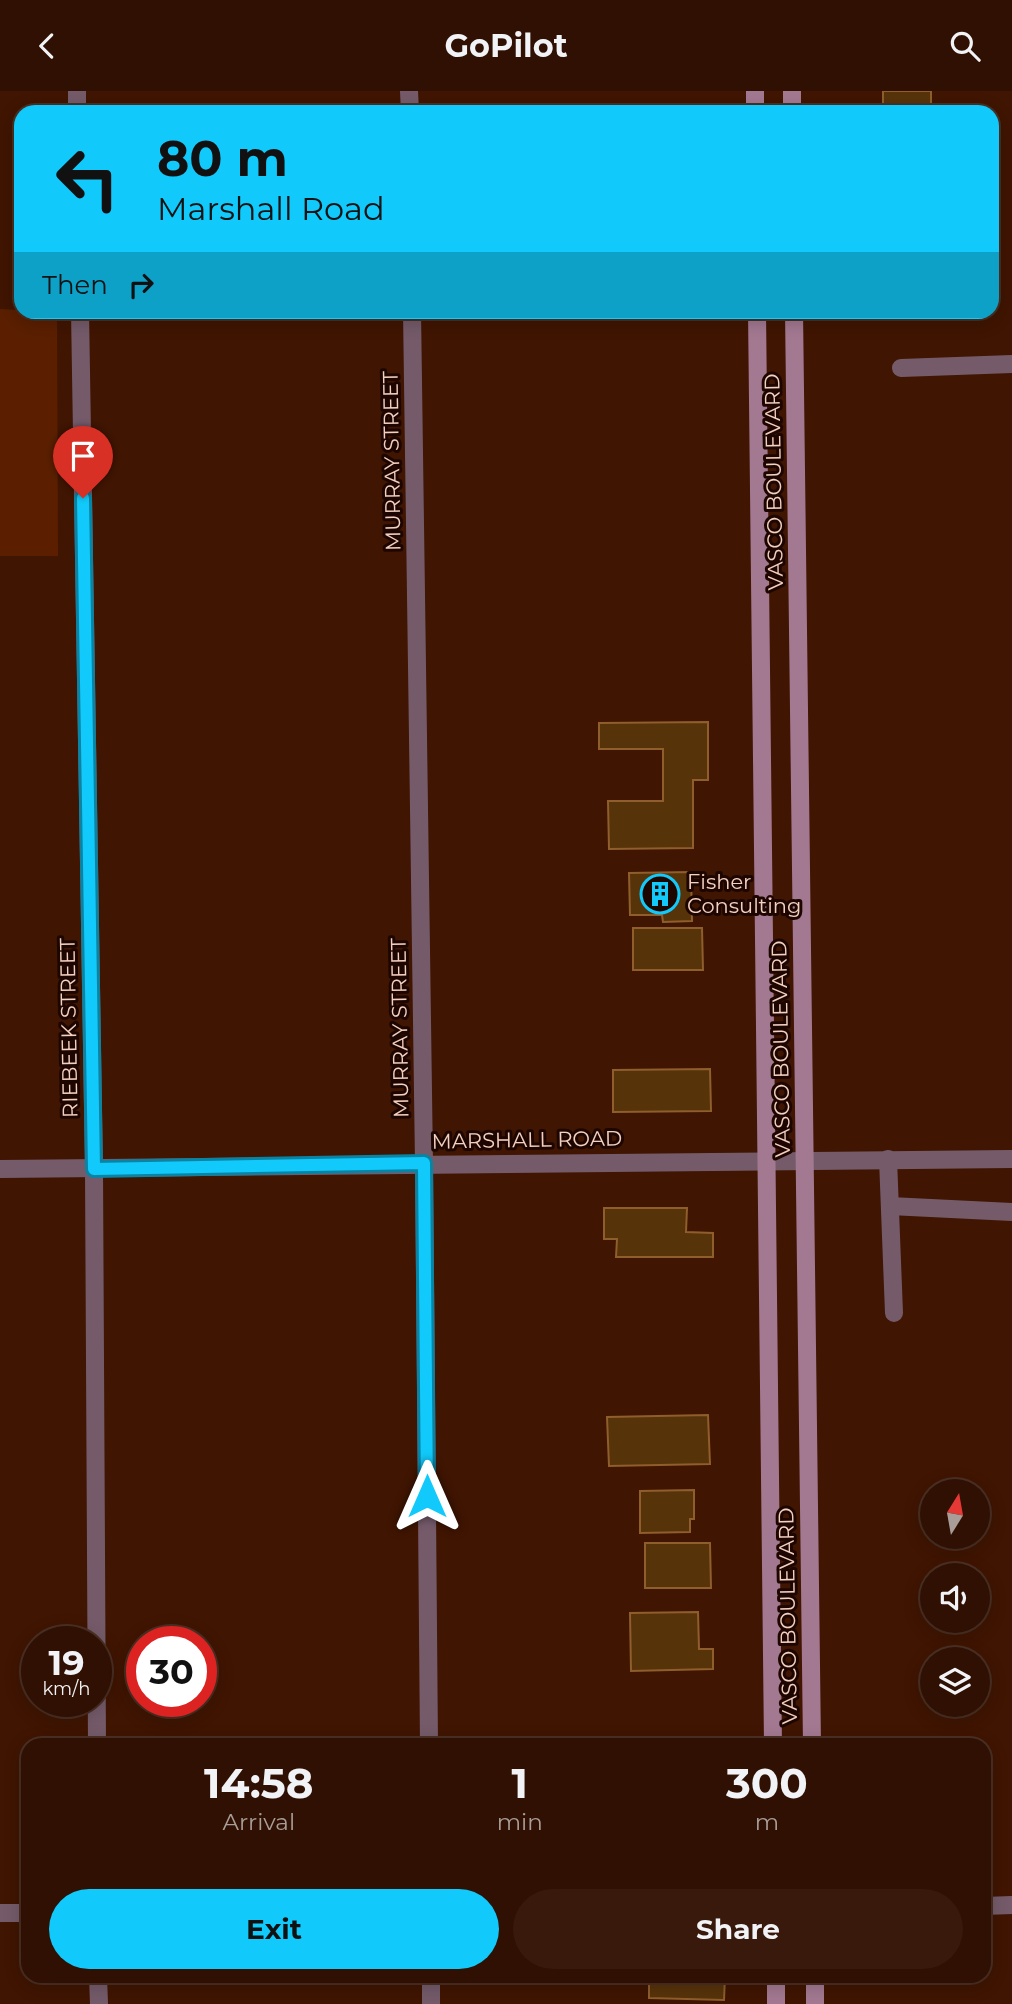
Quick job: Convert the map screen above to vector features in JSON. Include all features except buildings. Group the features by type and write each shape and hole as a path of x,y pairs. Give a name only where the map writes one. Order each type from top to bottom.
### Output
{"main road":[{"name":"VASCO BOULEVARD","path":"757,319 773,1738"},
{"name":"VASCO BOULEVARD","path":"794,319 812,1738"},
{"path":"776,1983 776,2004"},
{"path":"815,1983 815,2004"}],"street":[{"name":"RIEBEEK STREET","path":"80,319 94,1169 97,1738"},
{"name":"MURRAY STREET","path":"412,319 429,1738"},
{"path":"901,368 1012,364"},
{"path":"888,1159 894,1313"},
{"name":"MARSHALL ROAD","path":"0,1169 1012,1159"},
{"path":"890,1206 1012,1212"},
{"path":"991,1906 1012,1905"},
{"path":"0,1913 21,1913"},
{"path":"98,1983 99,2004"},
{"path":"431,1983 431,2004"}],"shaded area":[{"path":"0,309 14,310 14,319 57,319 58,556 0,556"}],"place":[{"name":"Fisher Consulting","path":"660,894"}],"route":[{"path":"83,498 94,1169 424,1163 427,1496"}]}
